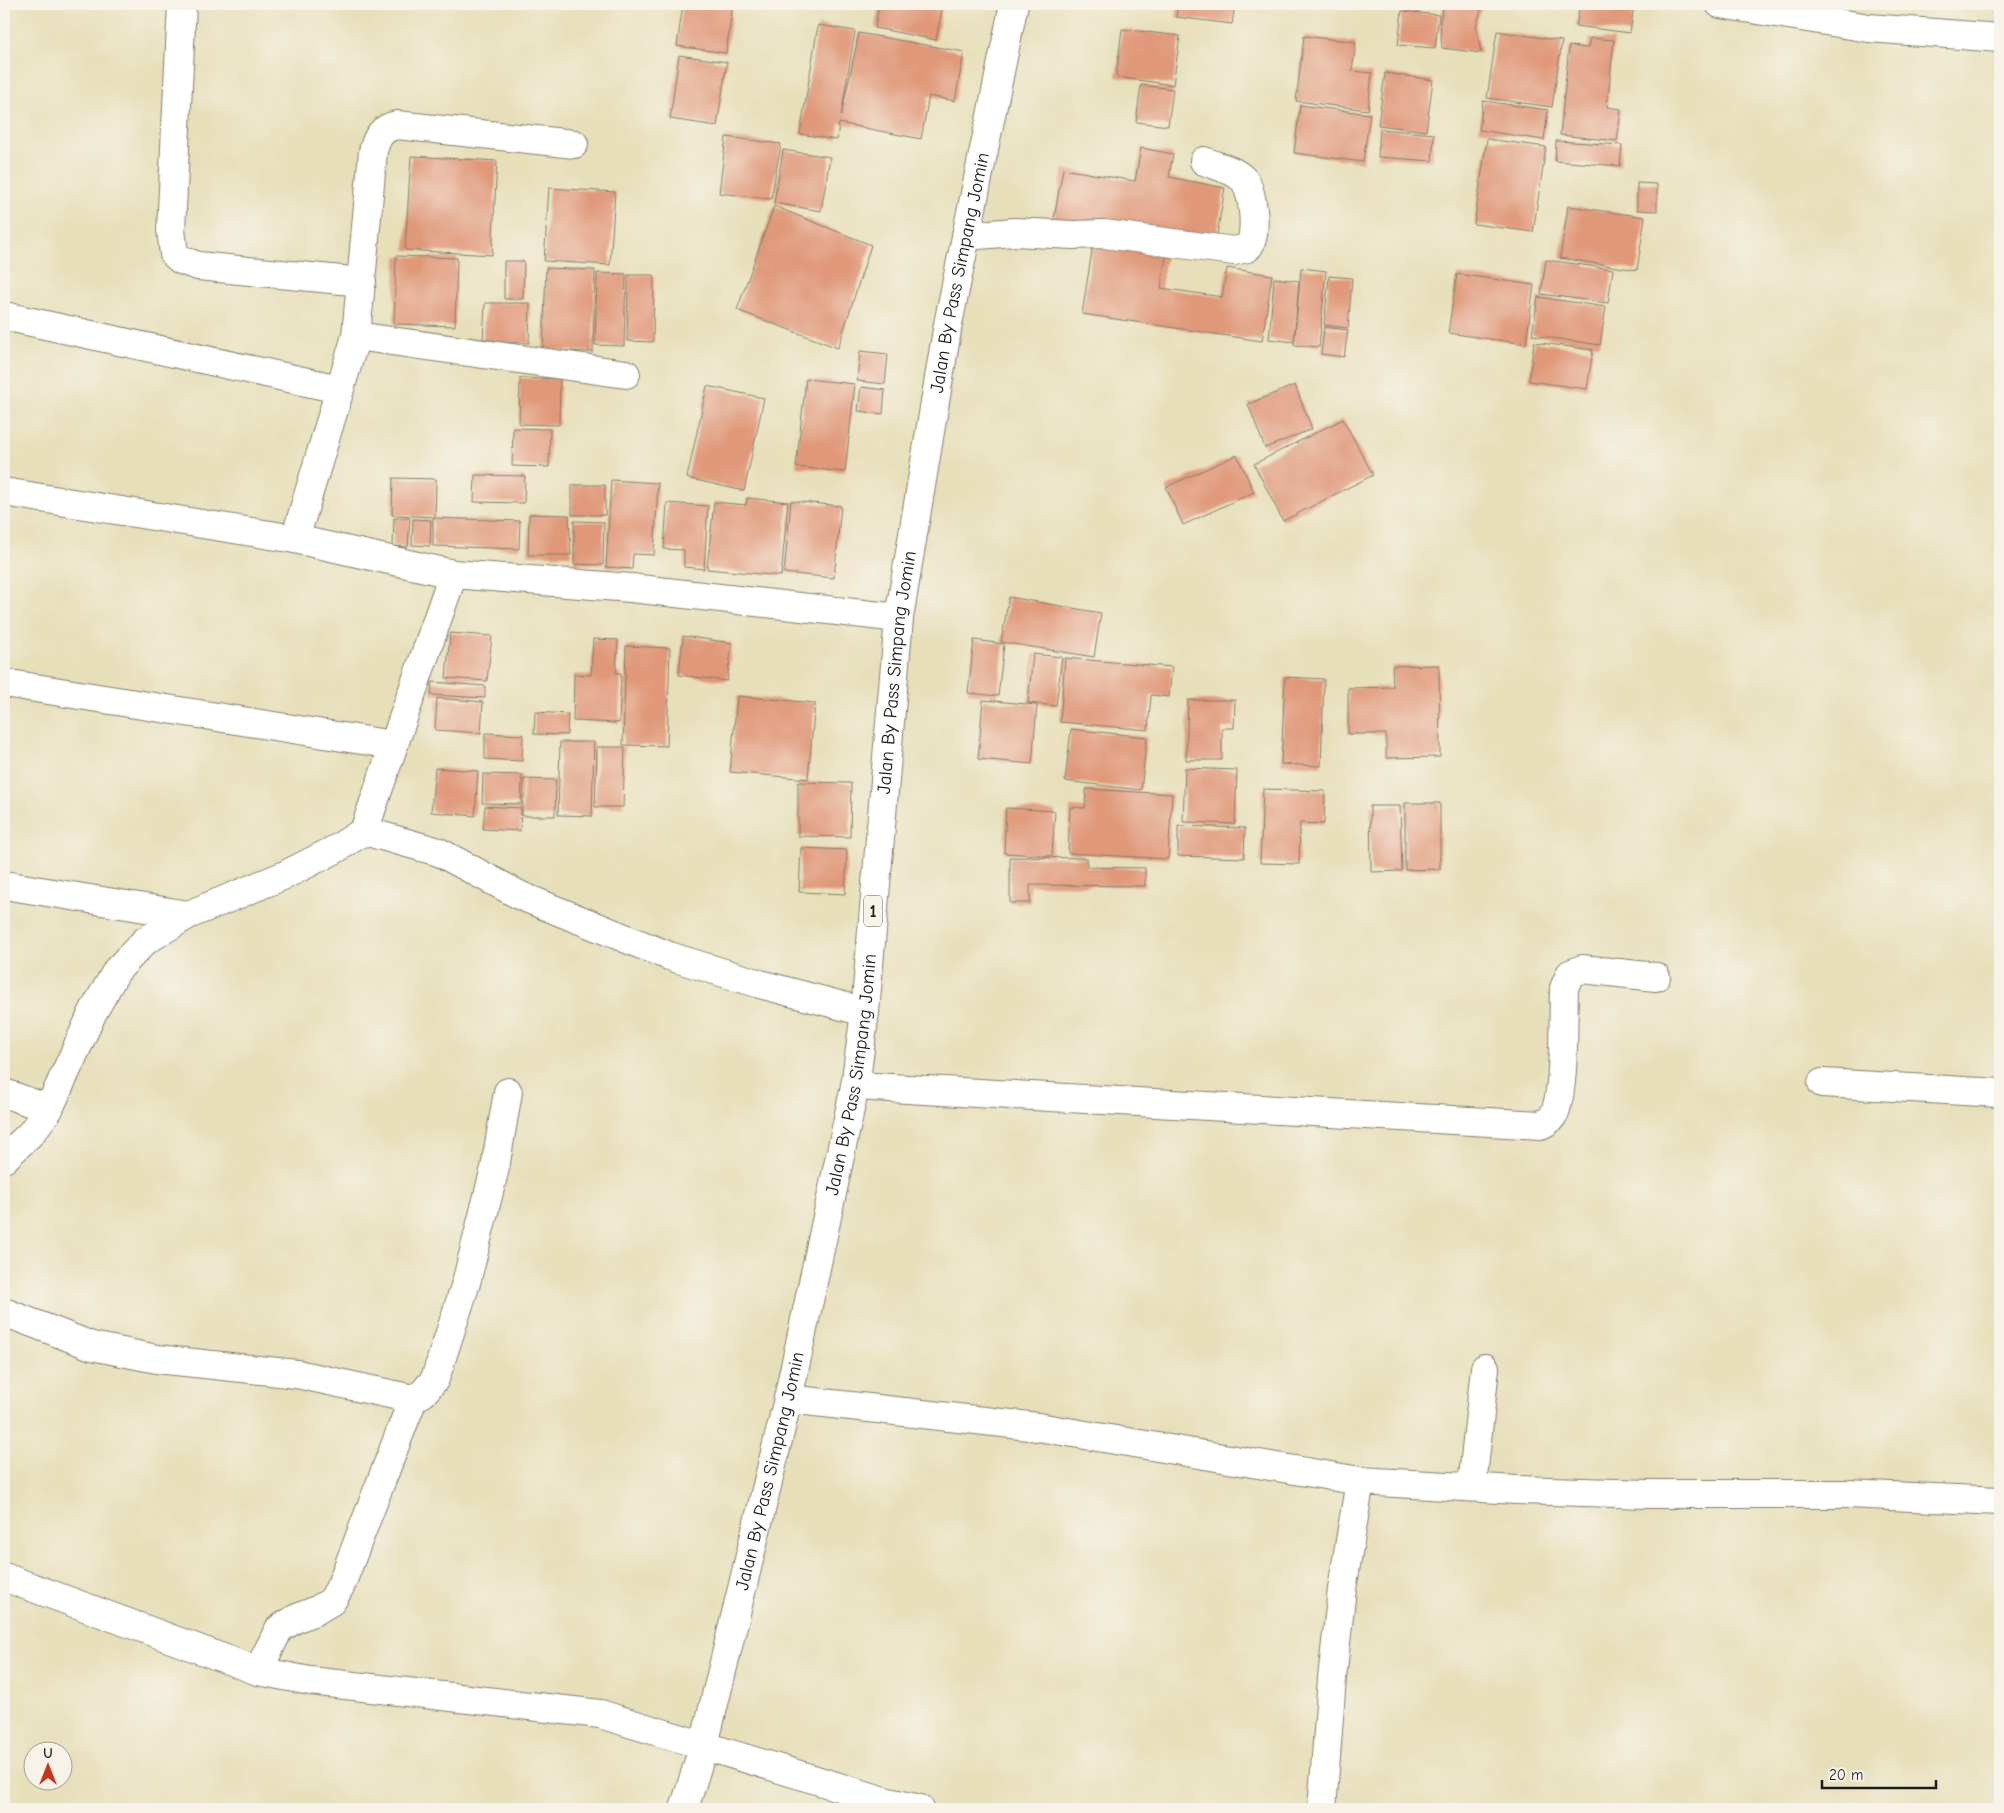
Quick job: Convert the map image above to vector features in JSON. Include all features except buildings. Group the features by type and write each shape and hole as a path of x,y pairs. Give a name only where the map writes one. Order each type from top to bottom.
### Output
{"main road":[{"path":"182,4 171,230 174,254 181,260 198,266 362,282"},
{"name":"Jalan By Pass Simpang Jomin","path":"684,1809 704,1745 788,1399 855,1086 865,1012 899,618 930,420 1014,4"},
{"path":"1720,4 1869,28 2000,38"},
{"path":"295,539 356,336 373,150 380,133 388,127 397,126 574,144"},
{"path":"966,236 1014,232 1073,235 1104,234 1234,251 1247,248 1254,236 1250,188 1237,174 1204,160"},
{"path":"4,316 339,389"},
{"path":"356,336 626,374"},
{"path":"4,492 295,539 453,574 631,588 899,618"},
{"path":"4,1159 31,1133 49,1109 94,1012 117,970 145,941 188,915 285,875 336,850 364,831 453,574"},
{"path":"4,684 393,745"},
{"path":"364,831 439,852 521,896 669,956 760,984 865,1012"},
{"path":"4,885 188,915"},
{"path":"855,1086 1541,1125 1550,1121 1555,1112 1560,1094 1564,988 1570,974 1582,969 1656,977"},
{"path":"1822,1083 2000,1093"},
{"path":"258,1671 279,1629 332,1601 348,1567 413,1399 423,1393 435,1378 466,1283 495,1168 508,1092"},
{"path":"4,1093 49,1109"},
{"path":"4,1312 92,1346 157,1359 297,1374 413,1399"},
{"path":"1472,1486 1485,1368"},
{"path":"788,1399 1038,1427 1360,1481 1516,1490 1638,1494 1847,1494 2000,1500"},
{"path":"1322,1809 1332,1678 1342,1589 1360,1481"},
{"path":"4,1577 258,1671 310,1681 600,1714 888,1802 920,1809"}]}
